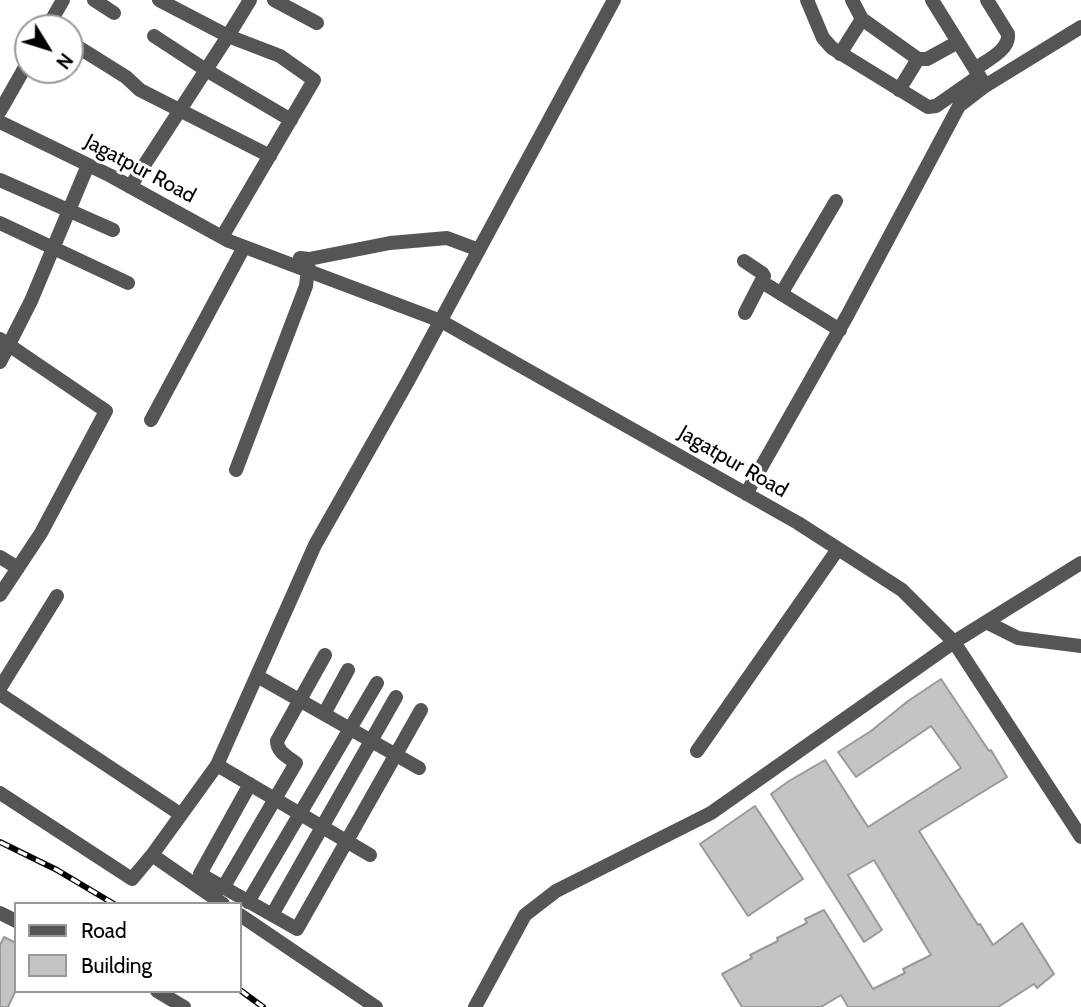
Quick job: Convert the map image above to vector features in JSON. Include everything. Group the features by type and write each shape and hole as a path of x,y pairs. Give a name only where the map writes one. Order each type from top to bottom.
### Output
{"street":[{"path":"94,0 114,13"},
{"path":"159,0 228,36 280,56 314,80 222,237"},
{"path":"130,187 250,0"},
{"path":"274,0 317,23"},
{"path":"0,793 132,878 152,855 217,765 315,545 441,321 614,0"},
{"path":"807,0 823,38 840,54 933,108 980,77 1081,27"},
{"path":"852,0 862,19 918,59 927,59 958,42"},
{"path":"932,0 980,77"},
{"path":"746,494 840,330 959,106 1009,40 1009,34 987,0"},
{"path":"840,54 862,19"},
{"path":"154,36 205,70 291,120"},
{"path":"84,51 126,77 140,90 270,156"},
{"path":"899,90 918,59"},
{"path":"0,111 15,84"},
{"name":"Jagatpur Road","path":"0,122 244,247 308,264 441,321 746,494 902,590 954,642 1081,837"},
{"path":"0,362 5,343 53,247 88,165"},
{"path":"0,180 113,230"},
{"path":"781,294 836,201"},
{"path":"0,223 128,283"},
{"name":"Jagatpur Road","path":"308,264 390,243 447,238 479,250"},
{"path":"151,420 244,247"},
{"path":"744,261 764,276 745,313"},
{"path":"236,470 306,286 308,264"},
{"path":"762,282 840,330"},
{"path":"0,595 41,533 106,411 5,343"},
{"path":"697,751 838,549"},
{"path":"0,557 18,568"},
{"path":"475,1007 525,915 555,891 711,813 954,642 1081,563"},
{"path":"0,688 57,596"},
{"path":"986,622 1018,638 1081,646"},
{"path":"223,888 296,763 281,751 277,741 325,655"},
{"path":"324,714 348,670"},
{"path":"257,677 419,768"},
{"path":"244,909 377,683"},
{"path":"0,694 180,814"},
{"path":"272,915 396,697"},
{"path":"244,909 272,915 297,929 421,710"},
{"path":"217,765 370,855"},
{"path":"237,902 223,888 200,874 250,784"},
{"path":"152,855 220,902"},
{"path":"244,909 376,1007"},
{"path":"160,993 184,1007"}],"building":[{"path":"941,679 1007,777 919,831 993,945 1022,923 1054,974 1037,988 1034,984 998,1007 848,1007 841,995 821,1007 742,1007 722,974 752,958 750,955 778,941 777,938 807,923 805,919 824,910 873,989 905,973 903,969 931,955 874,860 848,875 882,930 864,942 771,794 825,760 868,827 961,768 931,726 856,777 838,752"},
{"path":"755,806 803,879 748,916 700,844"},
{"path":"4,937 14,942 15,993 8,1007 0,1007 0,945"}],"railway":[{"path":"0,842 57,870 111,902"},
{"path":"242,991 263,1007"}]}
